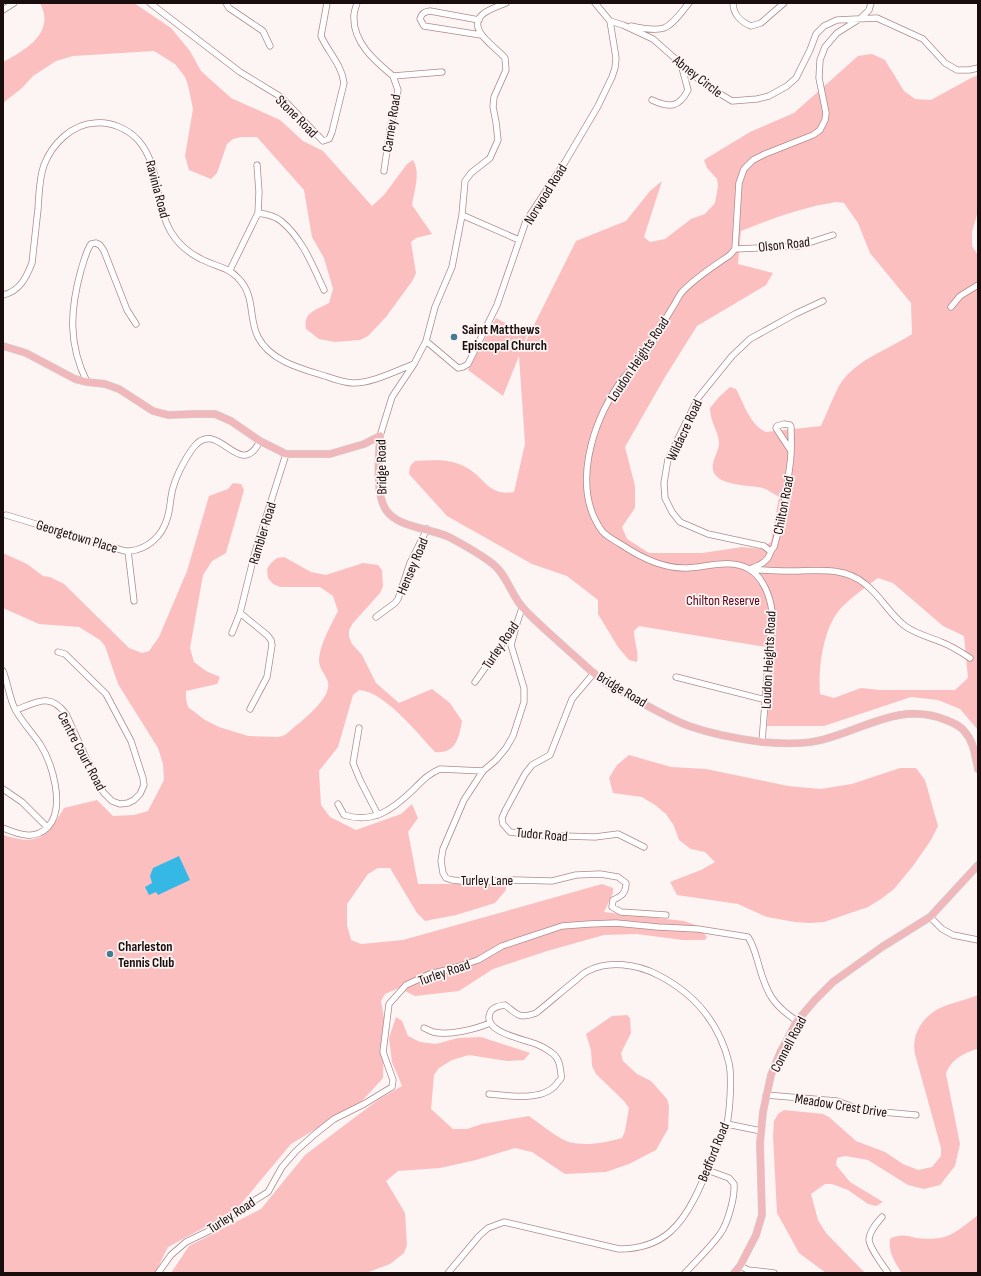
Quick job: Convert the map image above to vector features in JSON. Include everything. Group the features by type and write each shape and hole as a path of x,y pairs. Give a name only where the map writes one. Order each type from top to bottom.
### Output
{"main road":[{"path":"3,346 26,353 75,379 105,384 119,389 153,411 168,415 215,414 231,420 260,441 286,454 330,454 364,444 380,436"},
{"name":"Bridge Road","path":"380,436 379,485 382,504 394,519 408,525 427,529 449,537 476,552 494,565 502,573 522,608 609,685 688,726 737,738 762,742"},
{"path":"762,742 798,744 811,742 843,734 886,717 899,714 923,714 936,716 959,725 971,741 978,769"},
{"name":"Connell Road","path":"734,1273 740,1266 756,1235 762,1215 761,1122 766,1095 772,1075 780,1053 797,1021 833,982 882,947 909,931 930,916 978,865"}],"street":[{"path":"3,10 14,3"},
{"name":"Stone Road","path":"150,3 240,72 281,97 323,141 329,139 332,132 344,83 343,75 321,36 327,3"},
{"path":"226,3 229,8 263,31 270,46"},
{"path":"357,3 354,15 355,29 361,43 372,57 393,76 442,72"},
{"path":"481,35 478,29 479,20 483,14 506,3"},
{"path":"595,3 610,21"},
{"name":"Abney Circle","path":"623,25 663,29 673,22 689,3"},
{"path":"733,3 740,19 745,24 751,26 761,23 784,3"},
{"path":"735,249 739,183 744,169 753,160 813,135 820,130 825,120 826,113 819,78 820,60 825,47 837,33 861,18 869,10 871,3"},
{"path":"479,20 430,11 422,13 420,19 424,26 481,35"},
{"name":"Abney Circle","path":"610,21 623,25 653,39 704,84 732,101 763,98 787,86 796,78 816,34 824,26 837,20 877,18 923,40 945,63 957,70 978,68"},
{"name":"Norwood Road","path":"426,341 458,368 464,367 468,364 497,306 526,221 598,106 612,78 616,58 610,21"},
{"name":"Bridge Road","path":"380,436 392,397 414,364 426,341 435,307 452,267 462,215 466,181 471,173 490,158 498,140 493,107 494,97 506,70 505,58 481,35"},
{"path":"652,100 671,106 684,98 688,90 681,64"},
{"name":"Carney Road","path":"384,171 390,129 398,90 393,76"},
{"name":"Ravinia Road","path":"3,295 9,294 20,287 32,263 40,184 44,165 52,151 63,137 76,128 87,123 101,122 125,130 137,139 149,155 155,172 163,215 171,232 184,248 201,259 230,270 238,278 247,290 258,336 265,346 279,358 301,368 336,380 352,383 370,380 414,364"},
{"path":"230,270 258,213 259,192 257,165"},
{"path":"258,213 267,214 281,221 294,234 306,253 324,290"},
{"path":"462,215 519,240"},
{"name":"Olson Road","path":"735,249 799,246 833,235"},
{"path":"88,382 81,369 72,326 73,307 85,257 91,244 96,243 100,245 104,251 127,310 136,324"},
{"name":"Loudon Heights Road","path":"735,249 730,255 691,283 681,293 644,355 619,383 604,411 594,437 587,462 586,490 592,512 603,532 639,556 658,564 671,567 683,568 732,564 749,569 762,582 771,603 771,627 762,742"},
{"path":"951,307 960,296 978,285"},
{"name":"Wildacre Road","path":"770,551 764,546 708,534 680,522 672,512 665,498 664,483 668,459 698,398 732,356 756,336 823,300"},
{"name":"Chilton Road","path":"749,569 760,565 769,557 770,551 774,547 786,495 791,451 791,427 790,425 784,424 777,426 776,428 791,451"},
{"name":"Georgetown Place","path":"6,515 115,548 128,551 142,548 154,541 162,532 168,518 172,491 181,469 193,448 202,440 213,439 226,445 236,453 244,456 250,454 256,449 260,441"},
{"name":"Rambler Road","path":"232,633 240,613 255,552 286,454"},
{"name":"Hensey Road","path":"376,616 395,603 398,598 410,563 427,529"},
{"path":"128,551 134,601"},
{"path":"749,569 835,571 855,577 873,591 896,618 906,626 953,648 970,658"},
{"name":"Turley Road","path":"475,682 517,623 522,608"},
{"path":"240,613 267,635 271,640 272,645 267,677 250,709"},
{"name":"Turley Lane","path":"517,623 511,645 524,688 524,702 513,736 506,748 484,771 464,800 443,849 440,861 443,873 446,878 462,882 552,881 576,875 600,874 618,876 626,883 626,890 613,900 612,907 621,912 666,915"},
{"name":"Centre Court Road","path":"16,710 42,700 49,700 62,709 66,714 98,784 112,801 120,804 128,803 140,794 144,785 143,778 131,741 106,694 66,654 58,652"},
{"path":"3,671 16,710 40,745 50,763 55,788 56,808 52,821 40,833 31,836 18,834 3,828"},
{"name":"Tudor Road","path":"594,672 581,690 572,699 550,755 532,765 525,774 505,811 502,818 503,824 510,832 534,835 595,837 618,834 644,847"},
{"path":"676,677 766,700"},
{"path":"358,728 353,763 378,815"},
{"path":"338,804 344,815 353,818 372,818 388,810 427,775 440,769 484,771"},
{"path":"3,789 22,802 47,827"},
{"path":"930,916 942,928 953,935 978,940"},
{"name":"Turley Road","path":"158,1273 171,1255 186,1242 219,1226 239,1210 268,1192 282,1167 296,1151 315,1134 334,1119 364,1104 392,1087 393,1080 383,1052 389,1004 406,985 430,974 478,960 502,946 562,926 616,923 698,929 748,937 755,950 764,983 770,995 778,1006 797,1021"},
{"name":"Bedford Road","path":"448,1273 479,1236 488,1228 504,1222 619,1249 629,1249 650,1244 670,1232 682,1220 707,1170 727,1124 730,1086 729,1065 716,1030 706,1013 689,995 680,988 650,971 632,966 616,964 604,965 588,971 536,1013 526,1016 515,1013 505,1005 493,1008 488,1016 490,1024"},
{"path":"424,1028 434,1032 451,1032 490,1024 498,1030 537,1044 550,1051 556,1056 560,1064 562,1077 556,1086 548,1092 522,1096 489,1094"},
{"name":"Meadow Crest Drive","path":"766,1095 836,1101 871,1111 916,1115"},
{"path":"727,1124 761,1131"},
{"path":"685,1273 721,1233 732,1204 735,1190 734,1184 729,1178 707,1170"},
{"path":"882,1217 874,1226 869,1239 872,1247 888,1273"},
{"path":"740,1266 748,1270 774,1273"}],"green space":[{"path":"40,3 134,3 171,28 190,51 201,71 231,98 280,120 303,141 323,151 372,206 384,195 407,164 413,160 417,176 412,205 432,234 416,238 411,242 416,273 413,280 386,317 368,336 360,340 335,342 319,339 306,329 306,319 312,312 329,303 333,289 324,258 312,237 304,190 257,137 241,137 233,139 227,144 217,173 211,179 189,170 185,156 193,109 185,77 175,64 154,51 73,56 56,61 33,76 22,88 3,103 3,62 29,46 41,32 44,23 44,14"},
{"name":"Chilton Reserve","path":"872,54 885,60 904,91 915,99 931,100 978,75 978,211 972,232 972,246 978,255 978,730 960,709 938,700 911,697 824,726 767,726 772,648 639,626 634,631 637,662 629,660 618,647 598,614 598,600 567,576 532,564 447,516 409,474 410,466 415,461 450,461 463,465 475,473 488,486 499,492 514,492 525,444 519,356 503,396 468,370 496,318 527,335 522,349 576,241 626,221 650,191 662,181 644,237 650,242 665,239 691,219 705,214 715,203 718,186 717,179 707,168 704,160 750,132 794,113 858,56","holes":["836,202 844,203 858,223 870,253 911,303 912,334 862,362 845,377 836,391 821,426 766,432 760,429 752,419 736,389 730,387 710,408 711,417 719,441 713,463 713,470 715,475 727,482 763,488 779,497 771,542 761,549 742,547 702,553 649,553 627,539 622,527 635,508 635,486 625,447 665,377 697,326 766,285 773,273 738,264 741,231 799,210","878,578 893,583 943,626 964,636 968,678 955,690 880,690 861,688 834,698 820,694 821,660 830,625 842,607"]},
{"path":"233,483 241,484 244,490 226,553 212,561 203,575 190,648 194,662 206,671 220,677 217,684 186,691 188,707 205,720 219,727 248,736 278,737 285,735 319,704 328,689 328,682 320,665 319,659 329,628 338,611 333,596 320,587 280,587 273,584 268,578 267,569 277,558 284,557 311,572 326,575 363,563 378,565 382,570 383,586 380,593 353,623 349,630 349,637 352,644 362,655 376,683 399,703 432,689 450,703 462,721 458,739 452,748 442,752 435,752 390,705 369,692 359,690 353,695 338,747 319,771 321,805 330,817 356,830 401,814 412,804 418,818 408,832 418,884 502,884 506,886 506,890 495,903 456,915 425,921 417,913 390,868 378,868 368,874 347,904 347,925 351,940 361,944 403,940 602,884 613,888 613,893 604,912 684,921 698,926 707,937 705,940 682,940 637,934 604,935 547,951 493,969 459,991 415,996 399,988 385,994 381,1001 384,1018 383,1078 362,1101 291,1144 235,1211 168,1247 155,1273 3,1273 3,835 25,840 40,837 52,826 64,808 97,800 113,816 134,815 148,811 164,780 163,764 158,748 118,684 105,646 100,640 79,627 39,624 3,608 3,553 27,564 43,576 50,577 64,584 129,648 142,653 149,651 159,637 187,571 209,496 228,489"},
{"path":"629,755 671,767 706,769 788,786 820,789 852,784 900,768 916,768 925,780 938,826 931,840 913,866 894,889 868,907 824,922 795,922 767,917 738,904 677,895 670,882 701,870 715,862 705,852 691,849 679,840 674,826 666,814 655,805 642,797 613,793 609,778 617,765"},
{"path":"978,995 978,1049 959,1057 954,1061 946,1074 960,1144 955,1166 940,1185 924,1189 908,1185 868,1160 845,1156 837,1158 836,1165 850,1182 883,1202 876,1206 868,1204 848,1190 832,1184 825,1184 811,1194 818,1220 826,1233 865,1273 826,1273 799,1253 777,1213 773,1136 774,1121 778,1114 784,1110 823,1114 829,1117 856,1141 885,1152 903,1164 918,1170 932,1167 941,1156 941,1148 915,1054 914,1047 916,1033 928,1016 940,1008"},
{"path":"627,1015 630,1018 631,1033 621,1053 623,1061 637,1074 651,1081 667,1099 669,1106 668,1129 656,1150 629,1164 606,1172 565,1174 532,1152 515,1148 476,1160 440,1168 398,1171 386,1181 405,1213 407,1245 404,1253 390,1264 366,1273 171,1273 189,1246 261,1209 305,1155 378,1100 402,1086 392,1062 389,1038 396,1017 402,1021 408,1036 420,1042 436,1044 458,1038 481,1037 530,1053 524,1060 507,1061 469,1055 452,1060 439,1068 434,1075 431,1109 453,1129 467,1129 482,1124 529,1116 552,1133 566,1141 586,1144 601,1143 622,1138 625,1131 629,1108 624,1101 596,1074 592,1066 591,1050 586,1034 612,1016"},
{"path":"978,1215 978,1273 902,1273 891,1253 890,1239 900,1236 926,1239 945,1237 960,1229"}],"water":[{"path":"179,856 190,880 158,895 156,892 149,895 145,887 152,883 150,876 153,868"}],"place":[{"name":"Saint Matthews Episcopal Church","path":"454,337"},
{"name":"Charleston Tennis Club","path":"110,954"}]}
